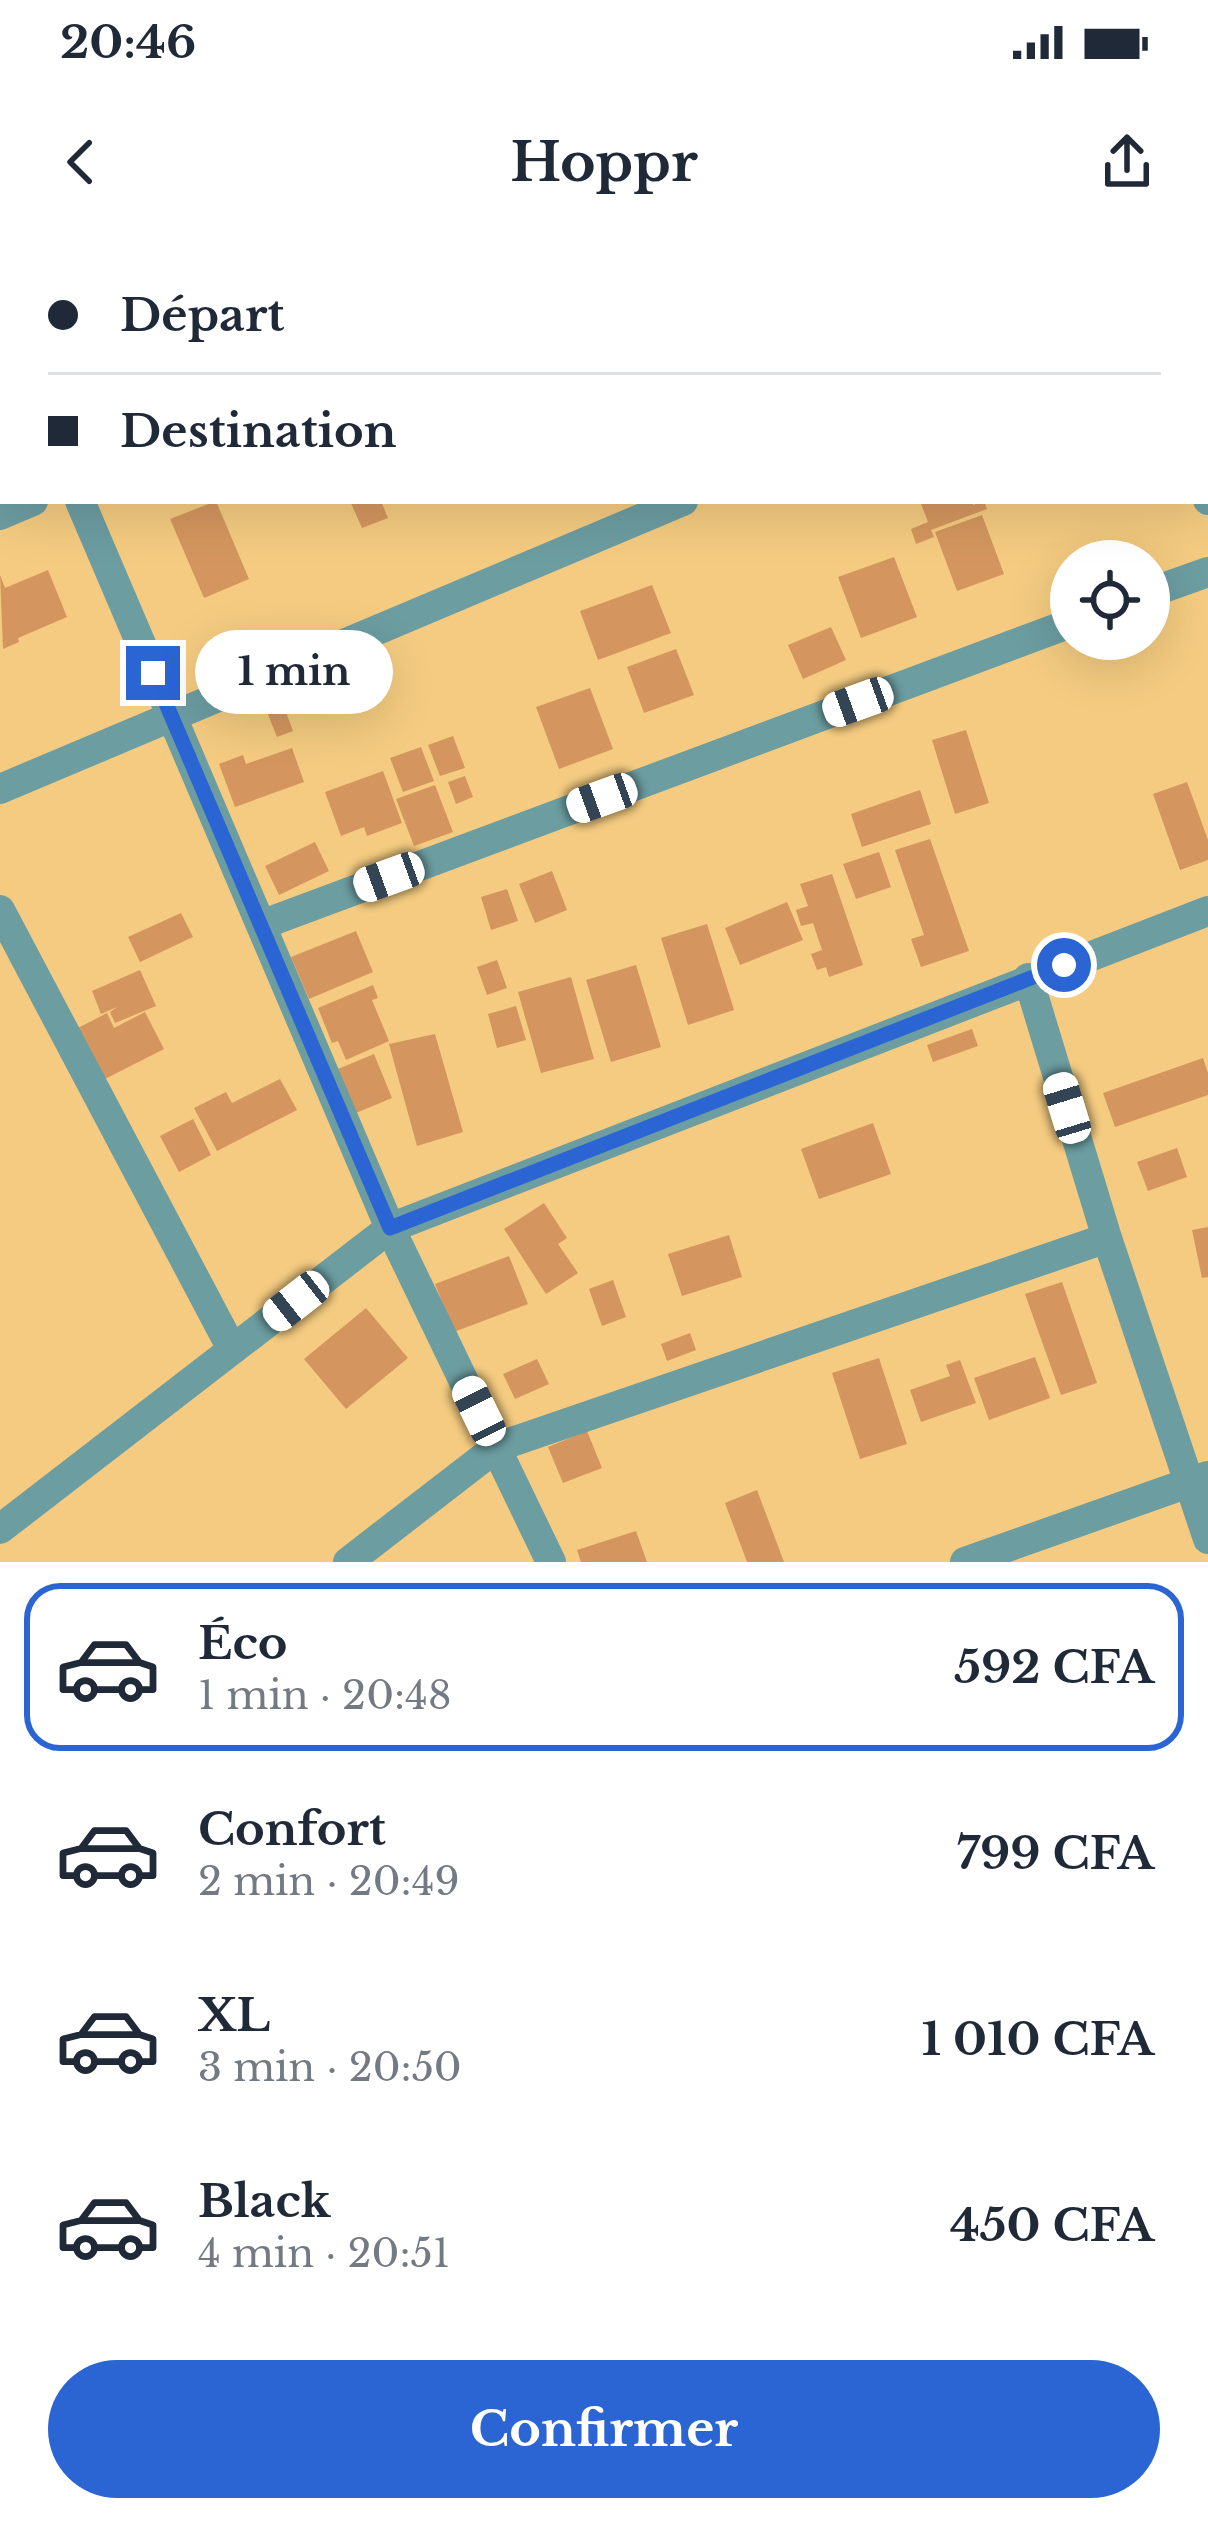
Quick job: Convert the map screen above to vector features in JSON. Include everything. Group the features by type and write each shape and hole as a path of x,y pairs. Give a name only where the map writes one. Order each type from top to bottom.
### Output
{"street":[{"path":"81,504 390,1228 551,1562"},
{"path":"0,789 676,504"},
{"path":"1170,586 1208,572"},
{"path":"261,925 1050,630"},
{"path":"0,910 232,1349"},
{"path":"0,1529 390,1228 1208,911"},
{"path":"1028,978 1107,1238 1199,1478 1208,1539"},
{"path":"348,1562 497,1447 1107,1238"},
{"path":"965,1562 1199,1478"}],"building":[{"path":"217,504 249,579 204,598 170,519"},
{"path":"351,504 382,504 388,518 362,528"},
{"path":"921,504 985,504 987,509 931,530 934,537 916,544 911,529 928,522"},
{"path":"982,515 1004,574 957,591 935,532"},
{"path":"894,557 917,617 861,638 838,577"},
{"path":"48,570 67,617 3,649 0,575 5,588"},
{"path":"652,585 671,633 598,660 580,611"},
{"path":"831,627 846,660 803,679 788,645"},
{"path":"676,649 694,695 644,713 627,667"},
{"path":"590,688 613,749 559,769 536,707"},
{"path":"280,696 293,731 277,737 263,702"},
{"path":"966,730 989,803 955,814 932,740"},
{"path":"453,736 465,768 440,776 428,745"},
{"path":"421,747 434,781 403,792 390,758"},
{"path":"292,748 304,782 235,807 219,764 243,755 246,764"},
{"path":"383,771 402,823 367,836 364,827 341,836 325,792"},
{"path":"465,776 473,797 456,804 448,782"},
{"path":"1187,782 1208,840 1208,860 1180,870 1153,794"},
{"path":"435,785 453,832 414,846 396,799"},
{"path":"920,790 931,824 862,847 851,814"},
{"path":"930,839 969,951 921,967 911,939 924,935 895,850"},
{"path":"315,842 329,871 279,895 265,866"},
{"path":"879,852 891,887 856,899 843,864"},
{"path":"552,871 567,910 535,923 519,884"},
{"path":"832,874 863,965 829,977 826,967 817,970 811,954 822,950 813,923 801,926 796,910 808,906 800,884"},
{"path":"507,889 518,921 491,930 481,897"},
{"path":"787,902 803,940 740,965 725,928"},
{"path":"181,913 193,937 140,962 128,937"},
{"path":"707,924 734,1010 688,1025 661,938"},
{"path":"356,931 373,972 309,999 291,957"},
{"path":"497,960 507,988 487,995 477,967"},
{"path":"636,965 661,1047 611,1062 586,980"},
{"path":"140,970 156,1006 115,1023 110,1012 117,1007 101,1014 92,991"},
{"path":"571,977 594,1059 541,1073 518,992"},
{"path":"373,985 378,998 372,1000 389,1041 346,1060 338,1041 332,1043 318,1008"},
{"path":"516,1006 526,1040 497,1048 488,1014"},
{"path":"145,1012 164,1049 103,1080 76,1029 107,1013 114,1028"},
{"path":"972,1029 978,1046 933,1062 927,1045"},
{"path":"435,1034 463,1132 417,1146 389,1044"},
{"path":"374,1054 392,1098 356,1113 338,1069"},
{"path":"1203,1058 1208,1095 1115,1127 1103,1093"},
{"path":"280,1079 297,1110 217,1151 194,1108 226,1092 232,1103"},
{"path":"193,1119 211,1155 179,1172 160,1136"},
{"path":"873,1123 891,1174 819,1199 801,1149"},
{"path":"1177,1148 1187,1177 1148,1191 1137,1162"},
{"path":"544,1203 567,1238 558,1244 578,1273 546,1294 504,1229"},
{"path":"1208,1227 1208,1277 1202,1278 1192,1230"},
{"path":"729,1235 742,1277 682,1296 668,1254"},
{"path":"509,1256 528,1304 454,1332 435,1284"},
{"path":"613,1280 626,1317 602,1326 589,1289"},
{"path":"1062,1282 1097,1383 1061,1395 1025,1294"},
{"path":"366,1308 408,1358 346,1409 304,1359"},
{"path":"690,1333 696,1350 667,1361 661,1344"},
{"path":"1035,1357 1050,1398 989,1420 974,1378"},
{"path":"879,1358 907,1444 860,1459 832,1373"},
{"path":"537,1359 549,1384 515,1399 503,1374"},
{"path":"960,1360 976,1403 921,1422 910,1390 950,1376 946,1365"},
{"path":"587,1431 602,1468 563,1483 548,1447"},
{"path":"757,1490 784,1562 747,1562 725,1503"},
{"path":"636,1531 647,1562 581,1562 577,1550"}],"route":[{"path":"153,673 390,1228 1064,965"}]}
